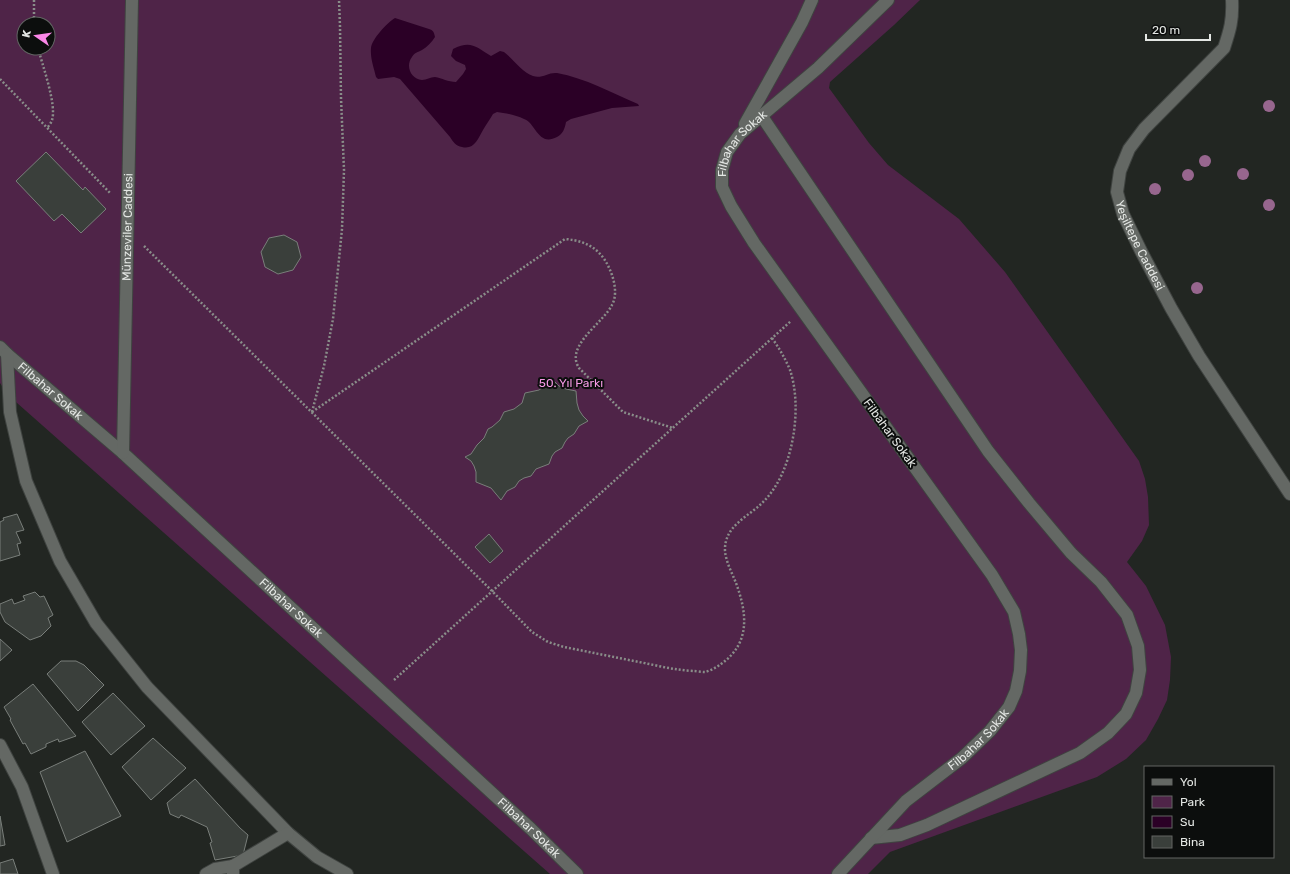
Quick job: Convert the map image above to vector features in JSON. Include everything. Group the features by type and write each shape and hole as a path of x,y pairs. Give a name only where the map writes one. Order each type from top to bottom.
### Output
{"street":[{"name":"Münzeviler Caddesi","path":"123,453 132,0"},
{"path":"740,134 789,46 812,0"},
{"name":"Filbahar Sokak","path":"838,874 906,801 962,758 990,731 1009,707 1016,691 1020,671 1021,650 1014,612 992,575 754,243 731,206 722,187 722,170 727,152 740,134 818,68 888,0"},
{"name":"Yeşiltepe Caddesi","path":"1232,0 1233,16 1224,48 1144,129 1129,149 1120,171 1117,192 1123,214 1171,308 1199,356 1290,494"},
{"path":"761,115 988,451 1071,553 1101,582 1127,615 1138,646 1140,670 1136,694 1126,714 1108,733 1080,754 927,825 900,835 871,838"},
{"path":"3,350 10,412 26,481 60,561 96,623 147,687 288,833 317,857 347,874"},
{"name":"Filbahar Sokak","path":"3,350 123,453 532,829 578,874"},
{"path":"0,745 22,787 53,874"},
{"path":"206,874 215,869 233,870 288,833"}],"path":[{"path":"34,0 34,16"},
{"path":"312,412 324,366 333,319 342,229 344,170 339,0"},
{"path":"40,56 54,112 52,120 47,128"},
{"path":"0,79 128,212"},
{"path":"127,229 532,632 548,642 564,648 677,670 704,672 720,666 732,656 742,640 745,618 736,583 725,552 726,542 729,532 735,525 765,501 774,489 788,459 793,435 795,412 794,388 785,357 772,338"},
{"path":"312,412 565,240 580,241 601,254 609,264 615,282 612,305 580,344 576,352 576,360 579,368 623,412 673,428"},
{"path":"382,691 802,310"}],"green space":[{"name":"50. Yıl Parkı","path":"0,0 920,0 830,82 829,88 869,143 888,165 959,219 1005,272 1139,461 1145,479 1148,497 1149,525 1142,541 1127,562 1146,586 1165,625 1171,657 1167,700 1146,740 1126,759 1097,777 890,852 868,874 550,874 8,395 0,383"}],"water":[{"path":"395,18 430,29 434,34 435,37 431,43 424,49 414,54 410,61 410,72 418,79 424,80 435,77 456,82 466,69 465,65 456,61 451,56 453,49 459,46 469,45 477,47 491,56 500,51 504,52 521,68 533,76 539,77 557,73 578,78 638,104 639,106 612,108 571,119 566,122 561,134 551,139 541,137 532,125 524,119 514,115 497,112 493,114 473,145 466,148 456,145 400,79 394,77 378,79 376,77 371,55 372,44 380,32"}],"building":[{"path":"46,152 83,190 85,187 106,209 81,233 62,214 54,221 16,181"},
{"path":"284,235 297,242 301,257 293,270 278,274 265,267 261,252 269,238"},
{"path":"550,377 559,386 576,391 579,410 588,421 579,426 574,434 568,438 562,448 555,452 549,464 536,469 531,476 519,481 515,487 507,491 501,500 491,488 476,482 476,472 474,466 471,461 465,457 471,454 484,438 488,429 500,420 504,412 514,409 522,403 525,393 539,390"},
{"path":"17,514 24,530 16,532 21,543 17,544 20,555 0,561 0,522 4,520 3,518"},
{"path":"489,534 503,551 490,563 475,547"},
{"path":"35,592 40,597 44,596 53,615 48,618 51,626 41,636 30,640 5,622 0,612 0,604 12,599 14,604 25,600 23,596"},
{"path":"0,639 12,650 0,661"},
{"path":"61,661 76,661 84,665 104,685 78,711 47,674"},
{"path":"33,684 76,736 59,742 58,739 46,744 46,747 31,754 25,743 23,744 4,707"},
{"path":"113,693 145,726 111,755 82,722"},
{"path":"153,738 186,768 151,800 122,767"},
{"path":"85,751 121,816 67,842 40,772"},
{"path":"195,779 248,835 243,855 215,860 210,843 212,842 207,827 181,815 179,818 170,814 167,803"},
{"path":"0,816 5,845 0,846"},
{"path":"13,859 18,874 0,874 0,863"}]}
